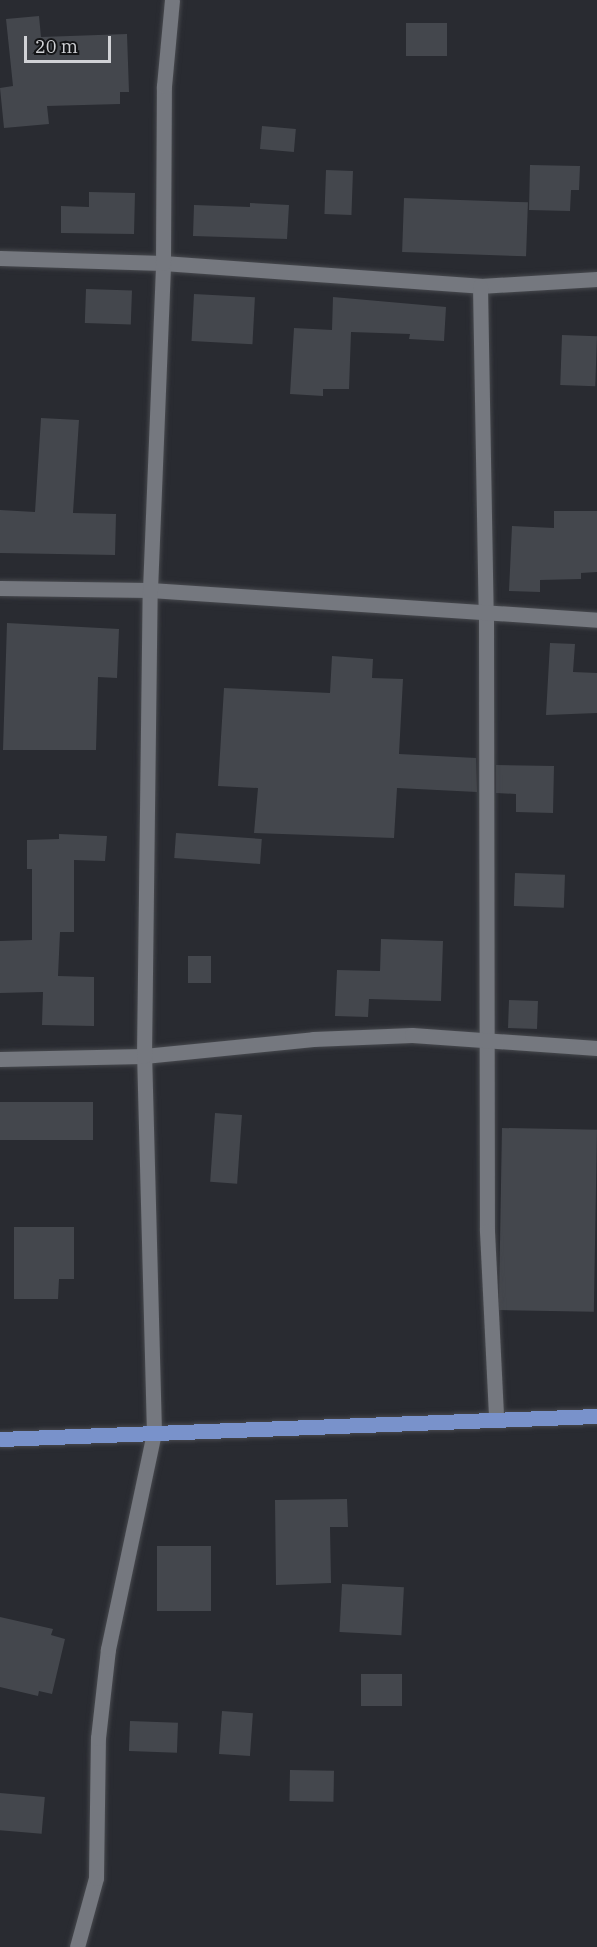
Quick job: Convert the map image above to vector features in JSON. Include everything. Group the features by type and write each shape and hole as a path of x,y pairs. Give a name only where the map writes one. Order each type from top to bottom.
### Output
{"main road":[{"path":"0,1439 496,1418 597,1416"}],"street":[{"path":"76,1947 96,1878 98,1738 108,1649 154,1433 144,1056 150,590 163,263 164,86 172,0"},
{"path":"0,258 163,263 480,286 597,279"},
{"path":"480,286 486,614 487,1231 496,1418"},
{"path":"0,588 150,590 597,620"},
{"path":"0,1059 144,1056 335,1038 412,1035 597,1048"}],"building":[{"path":"39,16 41,37 127,34 129,92 120,92 120,104 47,106 49,124 4,128 0,88 13,86 6,19"},
{"path":"406,23 447,23 447,56 406,56"},
{"path":"262,126 296,129 294,152 260,149"},
{"path":"530,165 580,166 579,190 571,190 570,211 529,210"},
{"path":"326,170 353,171 351,215 324,214"},
{"path":"89,192 135,193 134,234 61,233 61,206 89,207"},
{"path":"404,198 528,202 526,256 402,252"},
{"path":"250,203 289,205 287,239 193,236 194,205 250,207"},
{"path":"86,289 132,291 131,325 85,323"},
{"path":"194,294 255,297 252,344 192,341"},
{"path":"333,297 446,307 444,341 409,339 410,334 351,332 349,389 323,389 323,396 290,394 294,328 332,330"},
{"path":"562,335 597,336 595,386 560,385"},
{"path":"41,418 79,420 73,513 116,514 115,555 0,553 0,510 35,512"},
{"path":"554,511 597,511 597,572 581,573 581,579 540,580 540,592 509,591 512,526 554,528"},
{"path":"7,623 119,629 117,678 98,677 96,750 3,750"},
{"path":"550,643 575,644 573,672 597,673 597,713 546,715"},
{"path":"332,656 373,659 372,678 403,679 399,754 476,758 477,792 397,788 394,838 254,833 258,788 218,786 224,688 330,693"},
{"path":"496,765 554,766 553,813 516,812 516,794 496,793"},
{"path":"176,833 262,839 260,864 174,858"},
{"path":"59,834 107,836 105,861 74,860 74,932 60,932 58,976 94,977 94,1026 42,1025 43,992 0,993 0,941 32,940 32,869 27,869 27,840 59,839"},
{"path":"515,873 565,875 564,908 514,906"},
{"path":"381,939 443,941 441,1001 369,999 368,1017 335,1016 337,970 380,971"},
{"path":"188,956 211,956 211,983 188,983"},
{"path":"509,1000 538,1001 537,1029 508,1028"},
{"path":"0,1102 93,1102 93,1140 0,1140"},
{"path":"215,1113 242,1115 237,1184 210,1182"},
{"path":"502,1128 597,1130 594,1312 499,1310"},
{"path":"14,1227 74,1227 74,1279 59,1279 58,1299 14,1299"},
{"path":"347,1499 348,1527 330,1527 331,1583 276,1585 275,1500"},
{"path":"157,1546 211,1546 211,1611 157,1611"},
{"path":"342,1584 404,1587 401,1635 339,1632"},
{"path":"0,1617 53,1629 51,1635 65,1639 52,1694 39,1691 38,1696 0,1687"},
{"path":"361,1674 402,1674 402,1706 361,1706"},
{"path":"222,1711 253,1713 250,1756 219,1754"},
{"path":"130,1721 178,1723 177,1753 129,1751"},
{"path":"290,1770 334,1771 333,1802 289,1801"},
{"path":"0,1793 45,1797 42,1834 0,1830"}]}
